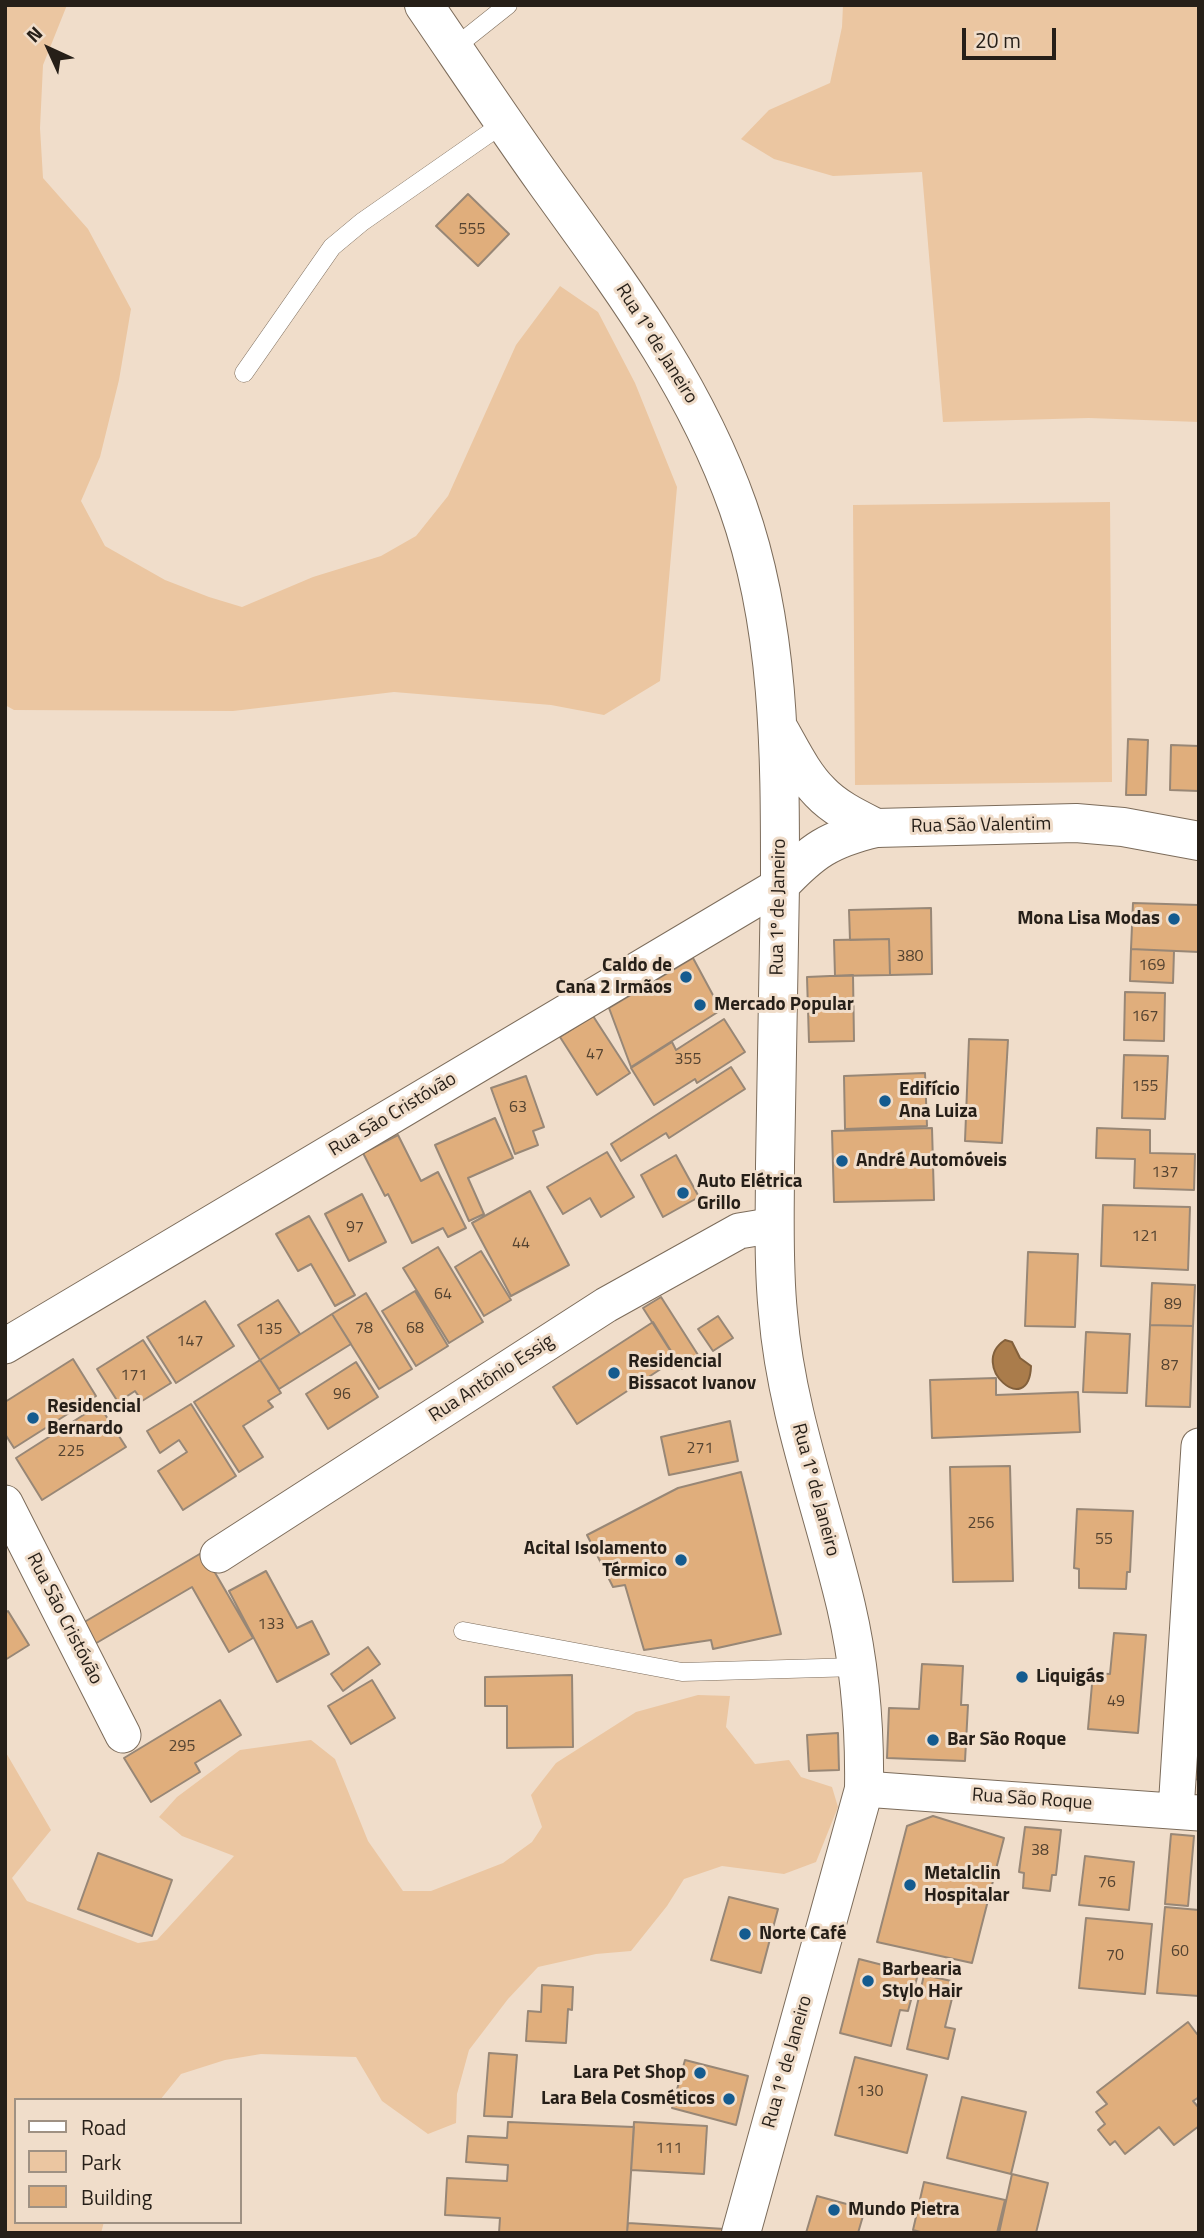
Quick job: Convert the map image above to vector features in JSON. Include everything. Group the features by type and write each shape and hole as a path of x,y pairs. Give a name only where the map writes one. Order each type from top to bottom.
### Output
{"main road":[{"name":"Rua 1º de Janeiro","path":"424,5 503,123 642,316 697,409 738,507 755,565 772,653 779,730 780,885 775,1225 778,1313 806,1462 846,1604 858,1667 865,1727 864,1789 741,2233"},
{"name":"Rua 1º de Janeiro","path":"779,730 802,770 820,792 840,809 876,828"},
{"name":"Rua São Valentim","path":"780,885 803,861 825,844 849,834 876,828 1076,823 1124,827 1199,841"}],"street":[{"name":"Rua São Cristóvão","path":"5,1346 780,885"},
{"name":"Rua Antônio Essig","path":"218,1555 606,1305 739,1231 775,1225"},
{"path":"1187,1812 1199,1446"},
{"name":"Rua São Cristóvão","path":"5,1503 124,1735"},
{"name":"Rua São Roque","path":"864,1789 1187,1812"}],"lane":[{"path":"454,48 508,5"},
{"path":"244,373 332,247 362,222 503,123"},
{"path":"463,1630 682,1672 858,1667"}],"green space":[{"path":"5,5 67,5 43,65 40,128 43,178 88,229 131,309 119,380 100,457 81,501 105,546 165,580 242,607 313,577 381,556 416,536 448,496 516,345 560,286 598,312 635,383 677,487 660,681 604,715 551,705 394,692 233,711 14,710 5,705"},
{"path":"843,5 1199,5 1199,422 1089,418 943,422 922,172 833,176 774,159 741,139 769,110 830,83 842,27"},
{"path":"1110,502 1112,782 855,785 853,505"},
{"path":"698,1695 730,1696 726,1727 755,1764 789,1760 801,1777 832,1787 838,1807 816,1862 784,1874 722,1866 684,1879 667,1906 631,1951 596,1954 538,1967 508,1999 469,2050 457,2094 456,2123 428,2134 382,2101 356,2057 261,2054 225,2060 181,2074 162,2098 14,2098 14,2224 103,2224 101,2233 5,2233 5,1751 51,1830 12,1878 27,1901 138,1943 157,1940 234,1856 182,1836 159,1817 177,1797 240,1750 311,1740 335,1759 368,1841 403,1891 431,1891 503,1863 532,1842 542,1827 531,1795 556,1763 636,1712"}],"shaded area":[{"path":"1005,1340 1012,1342 1020,1358 1031,1366 1028,1381 1021,1388 1012,1388 1003,1383 996,1373 993,1362 995,1351"}],"building":[{"path":"468,194 509,234 478,266 436,226"},
{"path":"1128,739 1148,740 1146,795 1126,795"},
{"path":"1171,745 1199,746 1199,791 1170,790"},
{"path":"1133,903 1199,905 1199,952 1131,949"},
{"path":"931,908 932,974 890,975 889,939 850,940 849,910"},
{"path":"889,939 890,975 835,976 834,940"},
{"path":"1131,949 1174,951 1173,983 1130,981"},
{"path":"693,958 721,1010 631,1067 609,1008"},
{"path":"853,975 854,1041 809,1042 807,977"},
{"path":"1125,992 1165,993 1164,1041 1124,1040"},
{"path":"593,1016 630,1073 597,1095 560,1037"},
{"path":"724,1019 745,1052 697,1083 695,1079 654,1105 631,1068 672,1042 676,1050"},
{"path":"969,1039 1008,1040 1002,1143 965,1141"},
{"path":"1124,1055 1168,1056 1165,1119 1122,1118"},
{"path":"731,1067 745,1089 669,1138 666,1133 621,1161 611,1144"},
{"name":"Edifício Ana Luiza","path":"925,1073 927,1126 845,1129 844,1076"},
{"path":"526,1076 544,1127 533,1131 538,1145 515,1154 491,1088"},
{"path":"495,1118 513,1158 468,1178 484,1214 469,1221 435,1145"},
{"path":"932,1128 934,1200 834,1202 832,1131"},
{"path":"1097,1128 1150,1130 1150,1153 1195,1154 1194,1190 1134,1188 1135,1159 1096,1158"},
{"path":"398,1135 421,1181 438,1172 466,1228 448,1237 443,1228 412,1243 388,1194 385,1196 363,1153"},
{"path":"607,1152 634,1197 601,1217 590,1198 563,1214 547,1187"},
{"path":"676,1155 699,1197 663,1217 641,1175"},
{"path":"530,1191 569,1265 511,1296 472,1223"},
{"path":"362,1194 386,1242 349,1261 325,1214"},
{"path":"1103,1205 1190,1207 1188,1270 1101,1266"},
{"path":"309,1216 355,1295 335,1306 311,1264 298,1271 276,1234"},
{"path":"438,1247 483,1322 449,1343 403,1268"},
{"path":"481,1251 511,1300 484,1316 455,1267"},
{"path":"1028,1252 1078,1254 1075,1327 1025,1326"},
{"path":"1152,1283 1195,1285 1193,1326 1150,1325"},
{"path":"415,1291 448,1346 416,1366 382,1311"},
{"path":"366,1293 412,1369 379,1389 332,1314"},
{"path":"661,1297 700,1358 682,1369 643,1308"},
{"path":"278,1300 300,1334 260,1360 238,1325"},
{"path":"205,1301 234,1346 176,1383 147,1337"},
{"path":"332,1314 351,1344 279,1389 260,1360"},
{"path":"718,1316 733,1338 713,1351 698,1329"},
{"name":"Residencial Bissacot Ivanov","path":"653,1322 676,1359 577,1424 553,1387"},
{"path":"1150,1325 1193,1326 1190,1407 1146,1406"},
{"path":"1086,1332 1130,1334 1127,1393 1083,1392"},
{"path":"143,1340 171,1383 142,1401 135,1391 118,1402 97,1369"},
{"name":"Residencial Bernardo","path":"73,1359 96,1396 14,1448 5,1434 5,1402"},
{"path":"260,1360 281,1393 268,1401 273,1407 243,1426 263,1457 239,1472 194,1402"},
{"path":"356,1362 378,1397 328,1429 306,1394"},
{"path":"996,1378 996,1395 1078,1392 1080,1432 932,1438 930,1380"},
{"path":"191,1404 236,1476 183,1510 158,1471 187,1452 179,1440 160,1453 147,1431"},
{"path":"99,1405 126,1447 42,1500 16,1458"},
{"path":"730,1421 738,1461 669,1475 661,1437"},
{"path":"1010,1466 1013,1581 953,1582 950,1467"},
{"name":"Acital Isolamento Térmico","path":"741,1472 781,1634 713,1649 711,1640 644,1650 625,1585 613,1587 587,1535 678,1488"},
{"path":"1077,1509 1133,1511 1130,1572 1127,1572 1126,1589 1079,1588 1079,1569 1074,1568"},
{"path":"203,1552 253,1638 229,1652 192,1587 93,1645 81,1624"},
{"path":"266,1571 297,1628 312,1621 329,1654 277,1682 229,1591"},
{"path":"8,1611 29,1645 5,1660 5,1613"},
{"path":"1114,1633 1146,1635 1138,1733 1088,1729 1093,1673 1110,1674"},
{"path":"368,1647 380,1664 343,1691 331,1674"},
{"path":"922,1664 963,1666 961,1705 968,1705 965,1761 887,1758 889,1708 919,1709"},
{"path":"572,1675 573,1747 507,1748 507,1706 485,1706 485,1677"},
{"path":"372,1680 395,1718 351,1744 328,1706"},
{"path":"220,1700 241,1735 195,1763 200,1772 151,1802 124,1758"},
{"path":"838,1733 839,1770 809,1771 807,1735"},
{"path":"1199,1737 1199,1780 1195,1779"},
{"path":"933,1816 1004,1838 972,1963 877,1942 907,1826"},
{"path":"1025,1827 1061,1830 1056,1875 1052,1875 1050,1891 1023,1888 1024,1873 1019,1872"},
{"path":"1171,1834 1194,1836 1188,1906 1165,1904"},
{"path":"98,1853 172,1880 152,1936 78,1909"},
{"path":"1085,1856 1134,1862 1129,1910 1079,1905"},
{"name":"Norte Café","path":"729,1897 778,1909 761,1973 711,1960"},
{"path":"1165,1907 1199,1910 1199,1996 1157,1993"},
{"path":"1086,1918 1152,1924 1145,1994 1079,1988"},
{"path":"859,1959 918,1974 908,2011 900,2010 891,2046 840,2033"},
{"path":"924,1975 956,1982 945,2027 955,2029 948,2059 907,2049"},
{"path":"542,1985 573,1987 572,2010 568,2009 566,2043 526,2041 528,2011 541,2012"},
{"path":"1188,2022 1197,2034 1199,2033 1199,2097 1193,2101 1199,2108 1199,2126 1174,2145 1159,2127 1125,2154 1115,2141 1110,2145 1098,2130 1105,2124 1096,2112 1107,2104 1097,2092"},
{"path":"489,2053 517,2055 512,2117 484,2116"},
{"path":"855,2057 927,2075 907,2153 835,2135"},
{"path":"685,2060 748,2076 736,2125 672,2108"},
{"path":"962,2097 1026,2112 1011,2174 947,2158"},
{"path":"508,2122 634,2127 627,2233 499,2233 500,2218 445,2215 447,2178 507,2181 508,2165 466,2162 468,2136 507,2138"},
{"path":"634,2122 707,2126 704,2174 631,2170"},
{"path":"1012,2174 1048,2183 1036,2233 999,2233"},
{"path":"924,2182 1005,2200 997,2233 924,2233 913,2230"},
{"path":"817,2196 865,2209 858,2233 806,2233"},
{"path":"628,2223 725,2229 724,2233 627,2233"}],"place":[{"name":"Mona Lisa Modas","path":"1174,919"},
{"name":"Caldo de Cana 2 Irmãos","path":"686,977"},
{"name":"Mercado Popular","path":"700,1005"},
{"name":"Edifício Ana Luiza","path":"885,1101"},
{"name":"André Automóveis","path":"842,1161"},
{"name":"Auto Elétrica Grillo","path":"683,1193"},
{"name":"Residencial Bissacot Ivanov","path":"614,1373"},
{"name":"Residencial Bernardo","path":"33,1418"},
{"name":"Acital Isolamento Térmico","path":"681,1560"},
{"name":"Liquigás","path":"1022,1677"},
{"name":"Bar São Roque","path":"933,1740"},
{"name":"Metalclin Hospitalar","path":"910,1885"},
{"name":"Norte Café","path":"745,1934"},
{"name":"Barbearia Stylo Hair","path":"868,1981"},
{"name":"Lara Pet Shop","path":"700,2073"},
{"name":"Lara Bela Cosméticos","path":"729,2099"},
{"name":"Mundo Pietra","path":"834,2210"}]}
